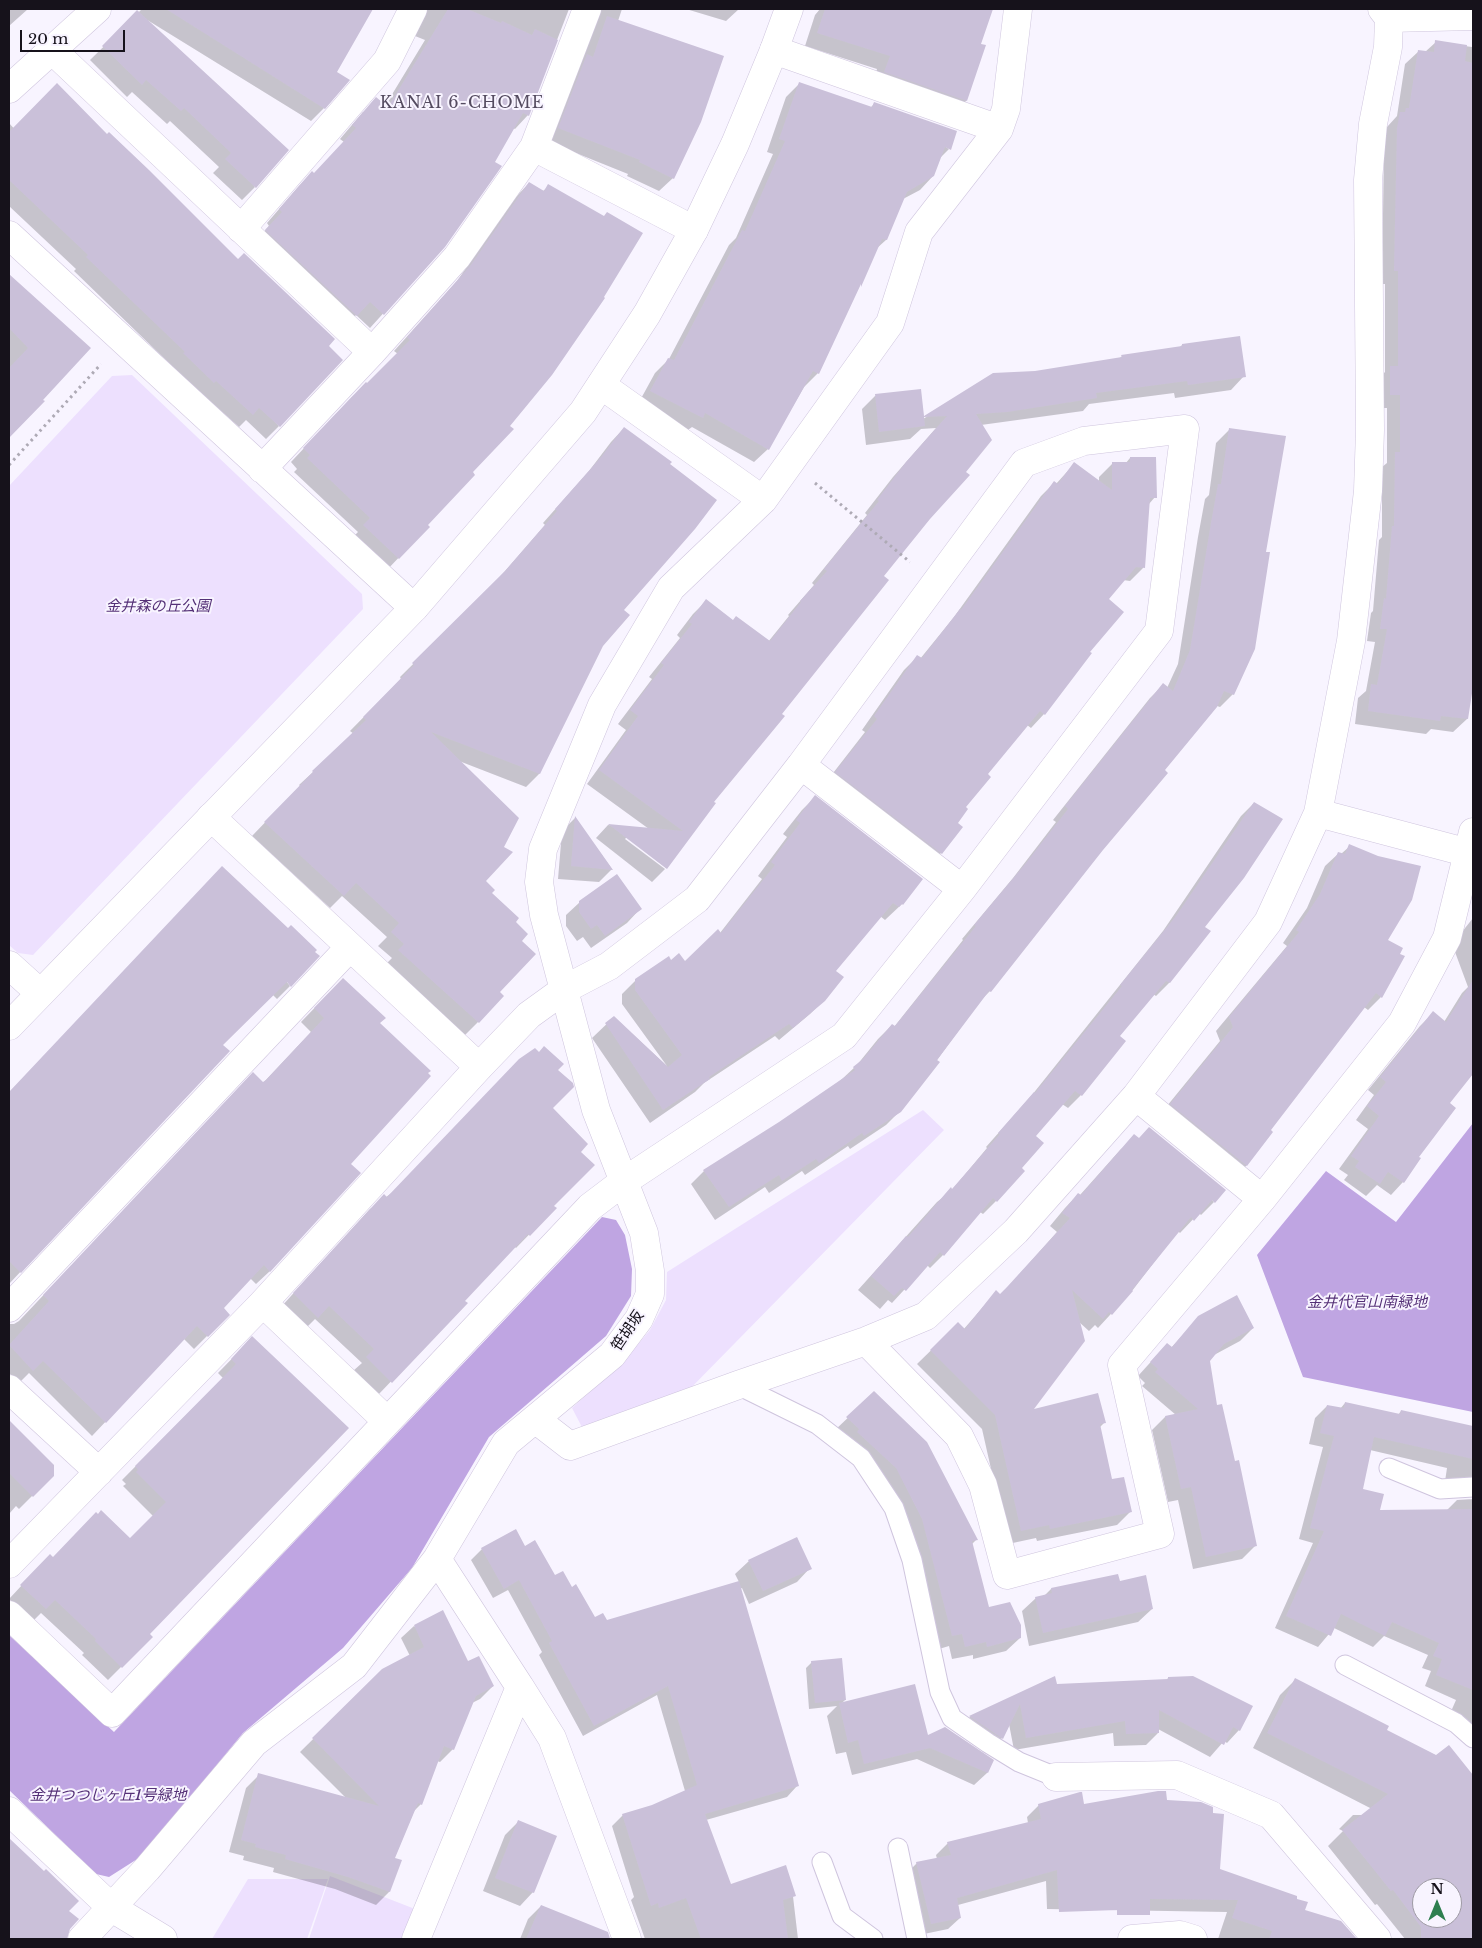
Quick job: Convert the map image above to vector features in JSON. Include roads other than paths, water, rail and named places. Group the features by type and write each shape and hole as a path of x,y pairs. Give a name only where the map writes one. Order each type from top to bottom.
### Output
{"street":[{"path":"9,89 97,9"},
{"path":"241,229 386,61 412,9"},
{"path":"262,469 372,352 457,257 534,147 587,9"},
{"path":"9,1026 414,608 583,412 647,314 694,230 734,144 774,50 788,9"},
{"path":"774,50 999,129 1006,109 1018,9"},
{"path":"535,1419 570,1446 738,1384 866,1341 926,1316 1016,1230 1136,1096 1268,922 1318,813 1351,641 1368,491 1370,430 1368,180 1373,124 1388,47 1386,14 1473,16"},
{"path":"52,50 372,352"},
{"name":"笹胡坂","path":"82,1939 147,1869 254,1743 354,1666 437,1559 506,1443 612,1355 639,1319 650,1294 650,1271 644,1233 596,1110 544,915 539,882 543,849 602,705 671,588 762,500 890,323 919,232 999,129"},
{"path":"534,147 694,230"},
{"path":"9,235 414,608"},
{"path":"601,385 762,500"},
{"path":"9,1564 263,1303 529,1015 564,989 609,966 698,899 802,765 1024,464 1084,441 1185,429 1159,631 962,889 844,1036 623,1182 590,1207 386,1421 112,1714 9,1615"},
{"path":"802,765 962,889"},
{"path":"866,1341 959,1436 983,1484 1008,1575 1160,1534 1122,1365 1262,1199 1402,1023 1447,938 1471,842 1318,813"},
{"path":"211,817 479,1067"},
{"path":"9,1308 350,947"},
{"path":"9,965 40,993"},
{"path":"1136,1096 1262,1199"},
{"path":"263,1303 386,1421"},
{"path":"9,1389 99,1472"},
{"path":"437,1559 552,1738 627,1939"},
{"path":"416,1939 520,1687"},
{"path":"1056,1777 1176,1775 1272,1815 1377,1939"},
{"path":"9,1812 112,1908 163,1939"},
{"path":"1132,1939 1180,1936 1193,1939"}],"lane":[{"path":"738,1384 817,1424 861,1458 894,1508 912,1560 940,1692 952,1718 1019,1762 1056,1777"},
{"path":"1389,1468 1440,1489 1473,1487"},
{"path":"1345,1665 1456,1723 1473,1738"},
{"path":"898,1848 917,1939"},
{"path":"822,1862 842,1916 874,1939"}],"district":[{"name":"KANAI 6-CHOME","path":"462,103"}],"park label":[{"name":"金井森の丘公園","path":"158,607"},
{"name":"金井代官山南緑地","path":"1367,1303"},
{"name":"金井つつじヶ丘1号緑地","path":"108,1796"}]}
